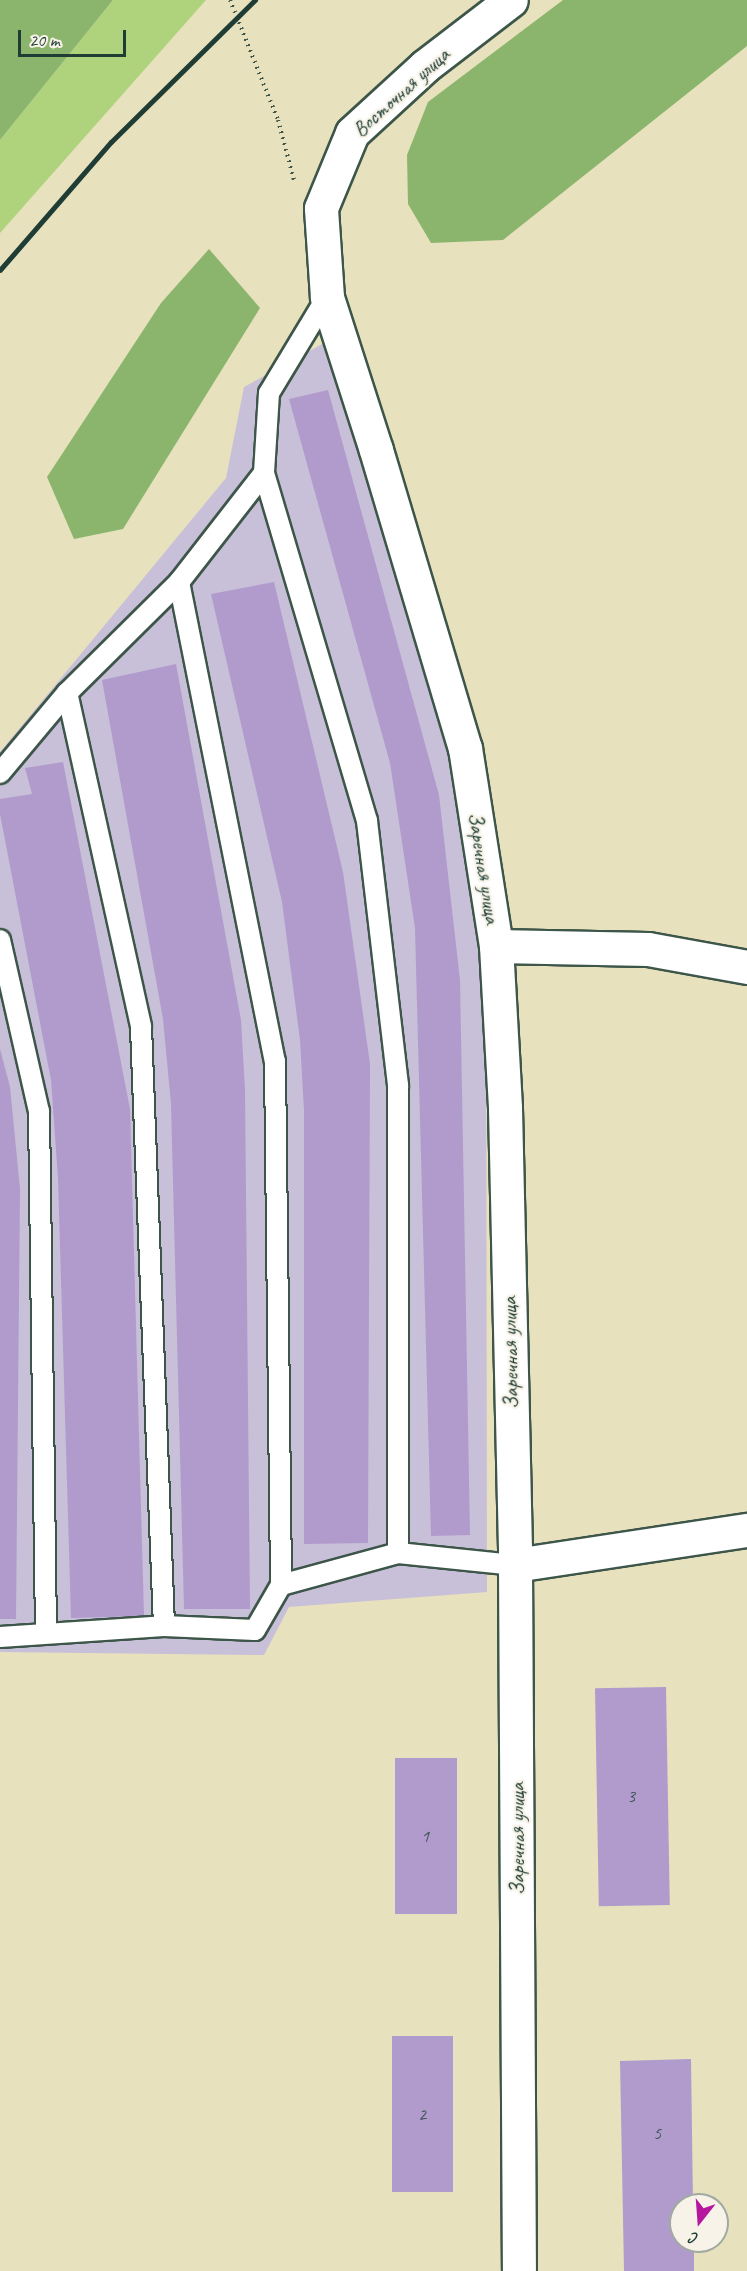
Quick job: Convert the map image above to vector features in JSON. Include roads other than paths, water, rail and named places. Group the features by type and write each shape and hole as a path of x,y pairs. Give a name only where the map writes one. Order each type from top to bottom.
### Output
{"street":[{"name":"Восточная улица","path":"376,450 327,297 321,208 352,133 426,66 511,0"},
{"name":"Заречная улица","path":"376,450 465,748 496,946 505,1108 515,1565 519,2271"},
{"path":"496,946 648,949 747,967"},
{"path":"515,1565 747,1530"}],"lane":[{"path":"327,297 269,393 264,473 367,821 398,1085 398,1553"},
{"path":"0,773 67,693 180,582 264,473"},
{"path":"0,1637 46,1631 164,1626 255,1630 280,1585 275,1060 180,582"},
{"path":"67,693 141,1026 164,1626"},
{"path":"0,940 39,1112 46,1631"},
{"path":"280,1585 398,1553 515,1565"}],"railway":[{"path":"0,270 111,142 255,0"}]}
